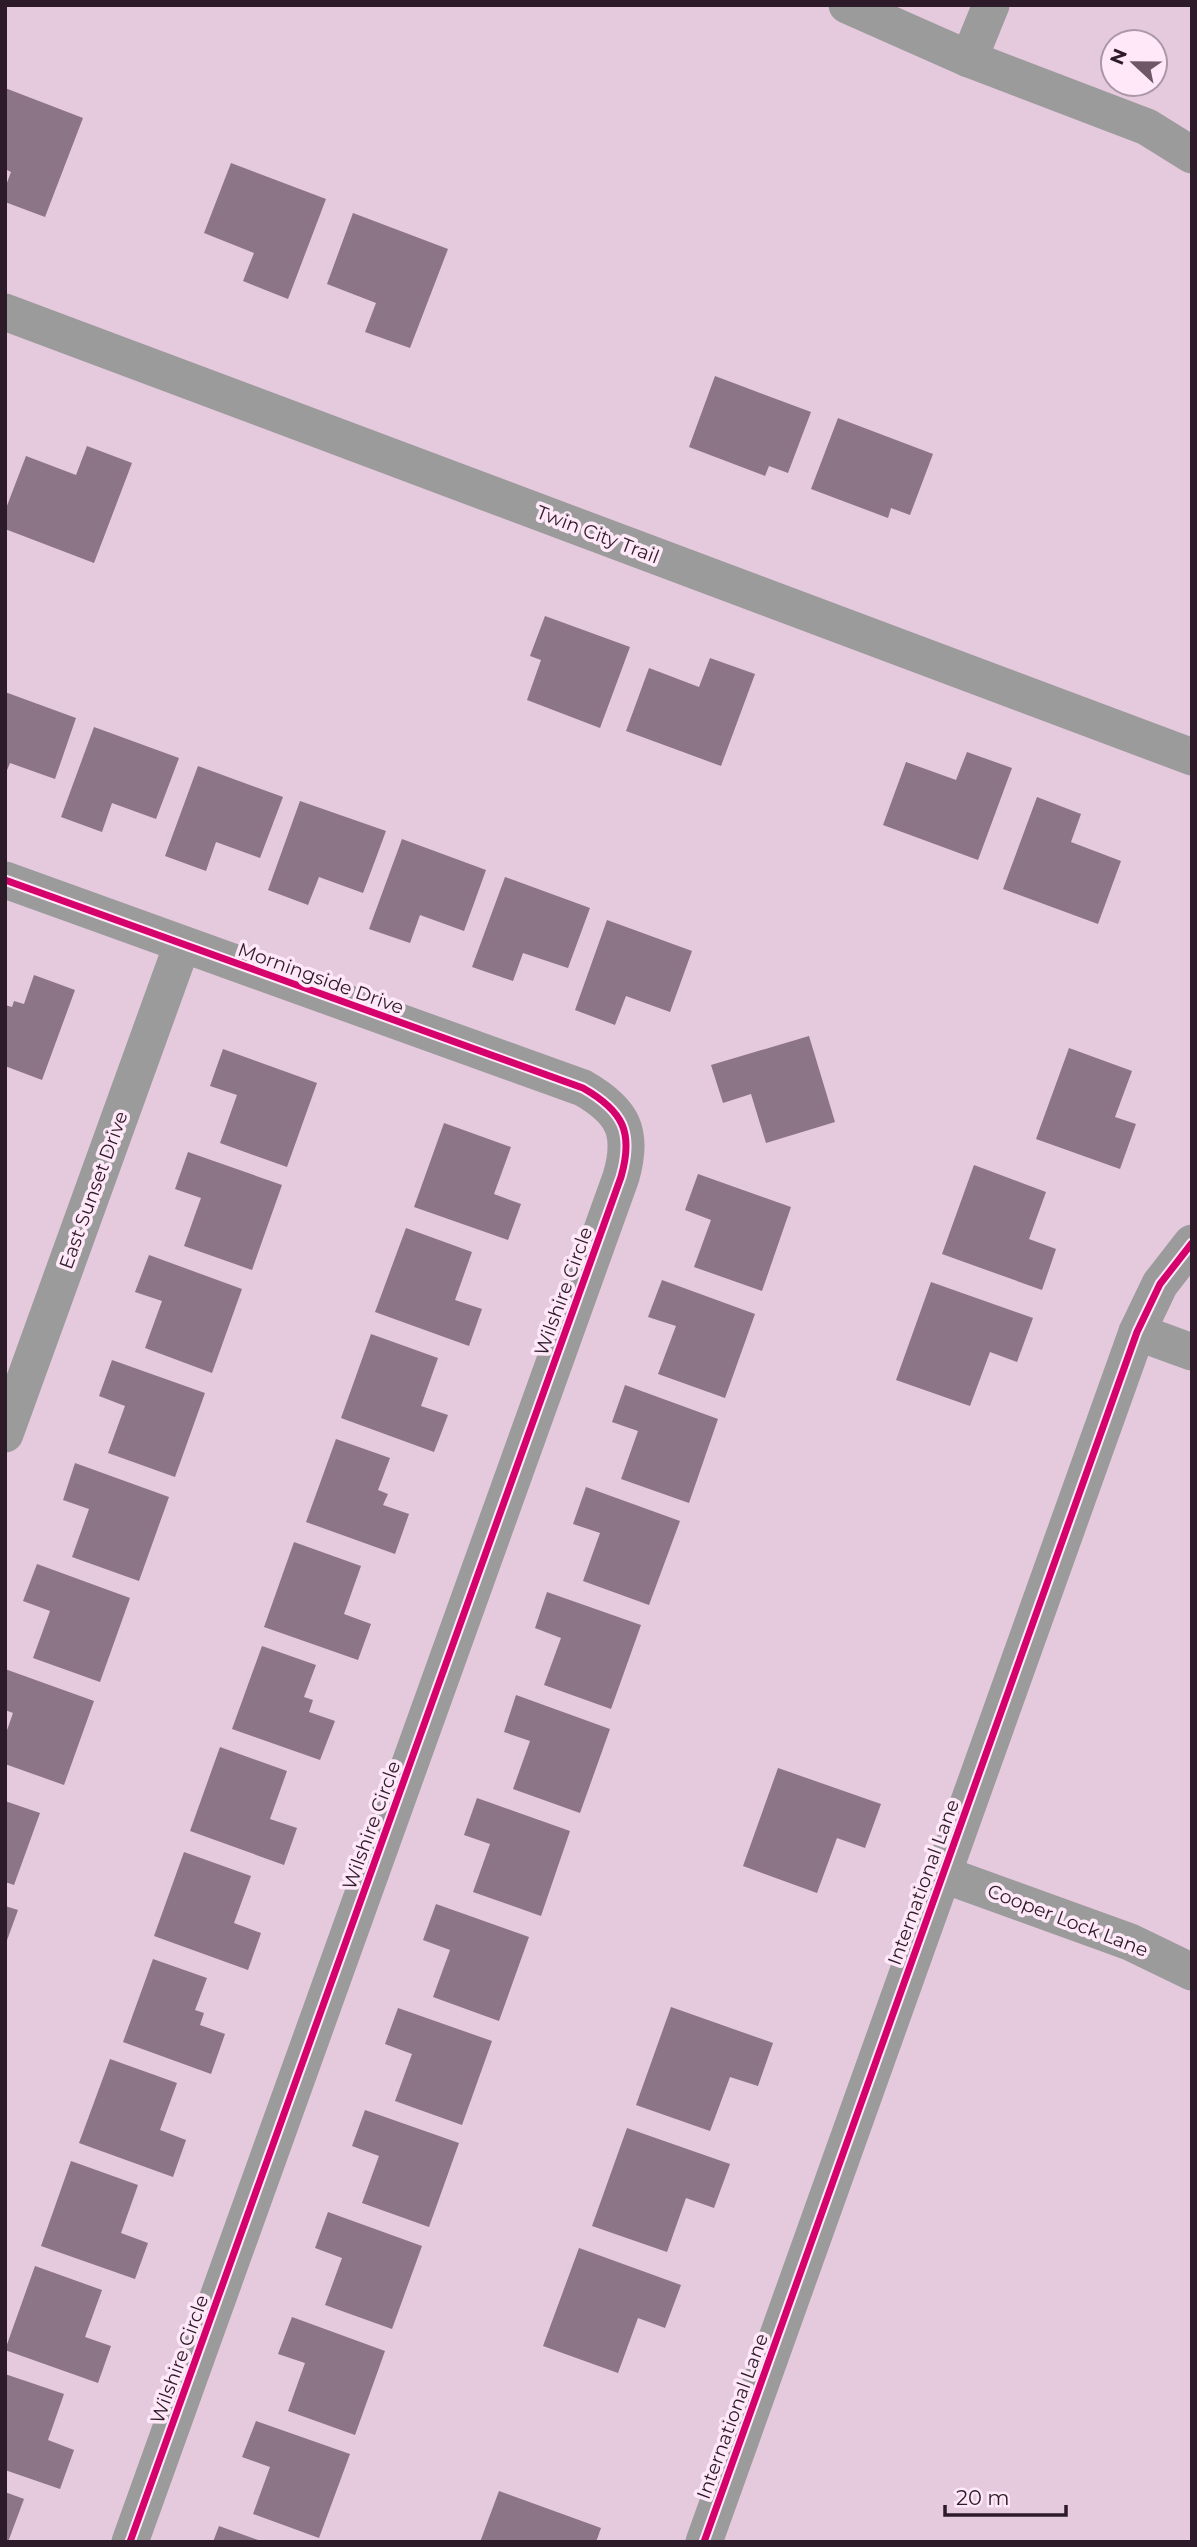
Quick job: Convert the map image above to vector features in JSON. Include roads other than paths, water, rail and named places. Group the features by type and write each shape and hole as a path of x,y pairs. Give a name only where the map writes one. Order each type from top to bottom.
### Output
{"street":[{"path":"847,5 969,59 1146,127 1192,155"},
{"path":"969,59 991,5"},
{"name":"Twin City Trail","path":"5,312 1192,757"},
{"name":"Morningside Drive","path":"5,880 583,1088 601,1098 618,1119"},
{"name":"East Sunset Drive","path":"5,1434 182,945"},
{"name":"Wilshire Circle","path":"130,2542 621,1177 629,1146 626,1132 618,1119"},
{"name":"International Lane","path":"704,2542 1137,1332 1160,1284 1192,1243"},
{"path":"1137,1332 1192,1352"},
{"name":"Cooper Lock Lane","path":"942,1874 1130,1942 1192,1972"}]}
